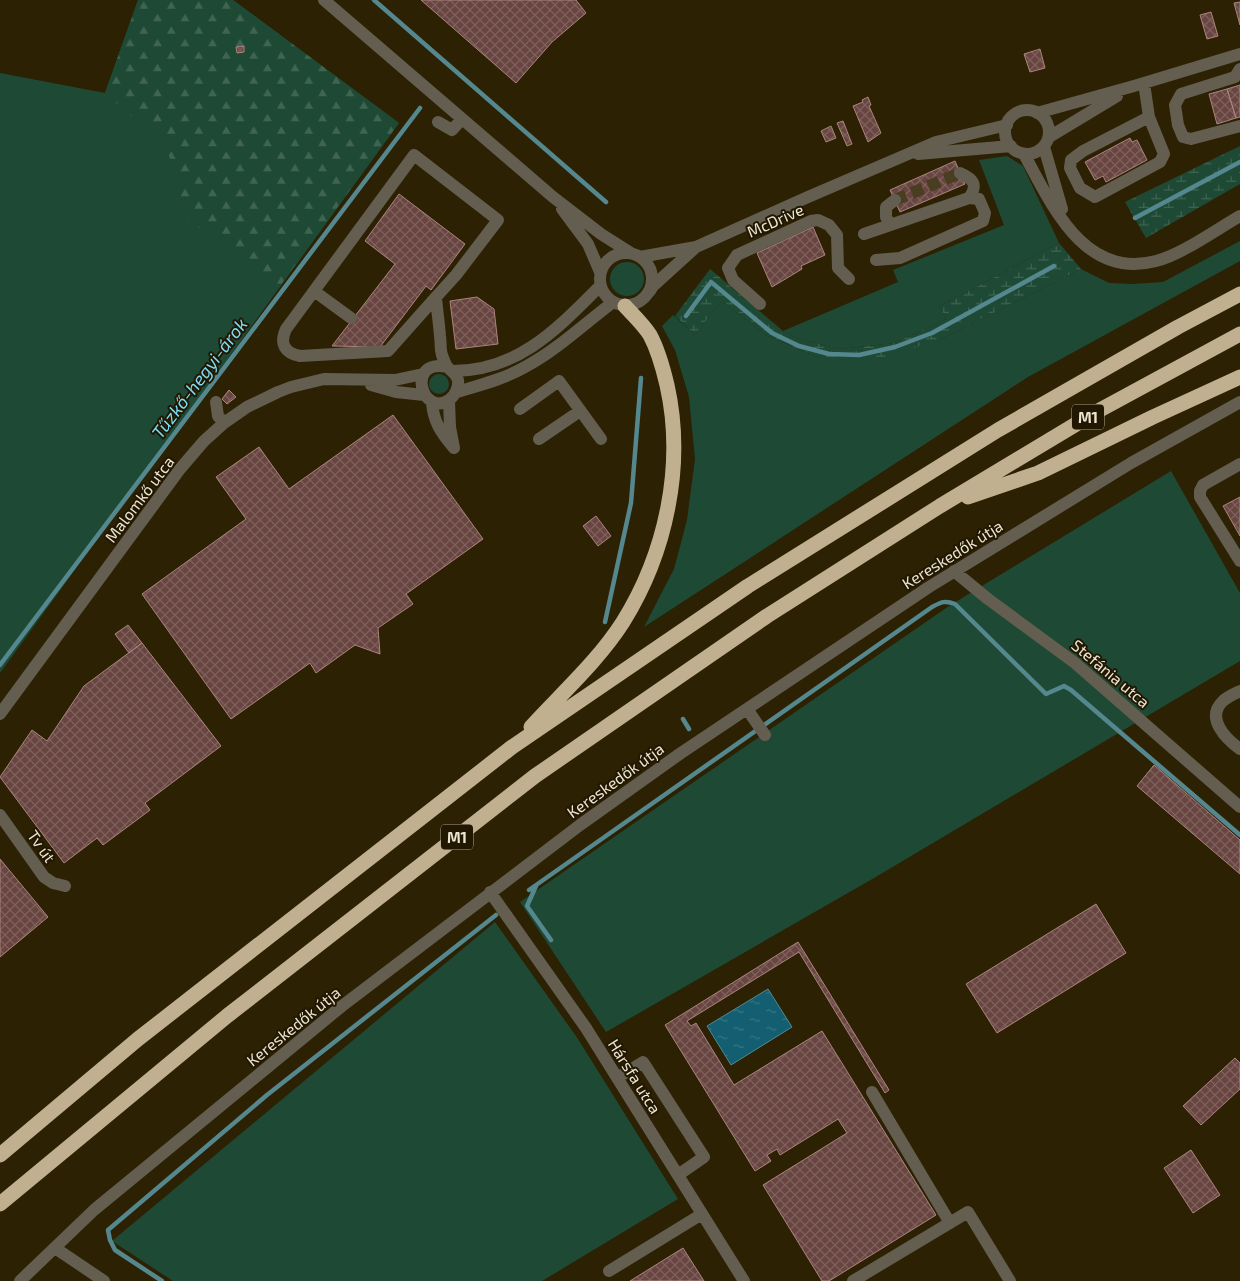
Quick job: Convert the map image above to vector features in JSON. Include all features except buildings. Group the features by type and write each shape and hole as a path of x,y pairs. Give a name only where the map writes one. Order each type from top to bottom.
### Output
{"highway":[{"name":"M1","path":"0,1155 138,1039 512,747 748,586 998,430 1178,327 1240,294"},
{"path":"512,747 599,655 623,622 652,566 665,521 672,483 674,454 670,398 657,351 649,334 619,304"},
{"name":"M1","path":"0,1204 227,1016 535,776 767,616 940,506 1098,411 1240,334"},
{"path":"940,506 1038,474 1153,417 1240,377"}],"street":[{"path":"324,0 553,197 601,234 647,263 651,272 652,282 650,291"},
{"path":"1037,113 1139,85 1239,61 1235,78 1181,94 1175,105 1178,125 1183,137 1191,139 1240,126"},
{"path":"1139,85 1164,154 1160,162 1095,197 1080,188 1070,168 1071,160 1083,151 1149,117"},
{"path":"1068,228 1056,194 1046,142 1047,123 1037,113 1031,111 1018,113 1007,125 1006,138 1011,146 1024,154 1031,154 1046,142 1139,85"},
{"path":"438,122 452,130 462,119"},
{"path":"600,272 604,263 621,253 635,255 696,247 936,142 1007,125"},
{"path":"906,155 1011,146"},
{"path":"1024,154 1068,228 1077,239 1102,257 1119,263 1136,264 1157,261 1176,253 1240,216"},
{"path":"414,155 498,220 456,275 436,297 388,352 300,356 292,354 284,346 283,336 414,155"},
{"path":"960,172 969,177 974,183 974,190 969,198"},
{"path":"553,197 588,244 600,272 600,286 604,296 619,304"},
{"path":"864,234 969,198 979,199 985,213 983,221 900,258 876,260"},
{"path":"890,225 886,217 886,208 895,200"},
{"name":"McDrive","path":"760,304 733,280 728,268 737,255 810,221 818,220 829,225 837,235 838,268 849,279"},
{"path":"428,398 441,403 453,396 500,379 525,367 619,304 640,302 652,286 696,247"},
{"path":"436,297 445,364 458,381 453,396 450,427 454,448 441,433 428,398 420,385 423,374 430,368 445,364 482,368 500,363 528,350 550,334 600,286"},
{"path":"314,291 351,318"},
{"name":"Malomkő utca","path":"0,714 180,470 204,440 224,423 255,403 292,387 324,379 356,381 395,380 423,374"},
{"name":"Malomkő utca","path":"356,381 396,392 428,398"},
{"path":"520,409 559,381 600,439"},
{"path":"216,402 218,416 224,423"},
{"name":"Kereskedők útja","path":"20,1281 94,1210 342,1006 580,825 747,709 954,571 1131,463 1240,402"},
{"path":"540,439 580,410"},
{"path":"1240,464 1203,485 1200,497 1240,561"},
{"name":"Stefánia utca","path":"954,571 988,599 1075,662 1240,807"},
{"path":"1240,691 1224,700 1216,713 1217,726 1228,741 1240,750"},
{"path":"747,709 765,734"},
{"name":"Tv út","path":"0,815 44,877 53,883 64,886"},
{"name":"Hársfa utca","path":"490,892 586,1028 744,1281"},
{"path":"617,1078 643,1062 704,1157 678,1175"},
{"path":"872,1092 950,1222"},
{"path":"853,1281 968,1212 1010,1281"},
{"path":"609,1271 702,1214"},
{"path":"55,1248 104,1281"}],"green space":[{"path":"138,0 233,0 399,123 0,673 0,73 105,93"},
{"path":"138,0 233,0 399,123 277,290 188,219 166,146 105,93"},
{"path":"1240,146 1240,184 1146,238 1125,202"},
{"path":"1007,156 1023,166 1059,243 940,306 946,319 895,343 839,349 796,338 783,331 898,282 893,270 1004,225 979,160"},
{"path":"1240,241 1240,261 1028,377 644,627 674,569 687,520 695,459 689,397 675,350 662,326 673,315 695,335 721,301 766,335 819,358 939,340 1081,269 1109,283 1163,282"},
{"path":"1059,243 1081,269 939,340 877,359 819,358 766,335 721,301 695,335 675,316 710,269 783,331 796,338 839,349 895,343 946,319 940,306"},
{"path":"627,262 634,263 639,267 643,272 643,286 639,291 634,295 627,296 620,295 615,291 611,286 610,279 611,272 615,267 620,263"},
{"path":"439,374 446,377 449,384 446,391 439,394 432,391 429,384 432,377"},
{"path":"1171,471 1240,593 1240,661 874,878 606,1032 520,902 949,606"},
{"path":"495,922 578,1039 678,1199 542,1281 173,1281 112,1241"}],"water":[{"path":"768,989 792,1027 731,1065 707,1026"}],"waterway":[{"path":"374,0 606,202"},
{"name":"Tűzkő-hegyi-árok","path":"0,665 420,108"},
{"path":"1135,218 1240,162"},
{"path":"686,316 711,282 772,333 799,346 829,354 859,355 895,347 932,333 1054,266"},
{"path":"605,622 631,503 641,378"},
{"path":"529,890 932,607 946,602 955,604 1046,694 1064,686 1071,690 1240,835"},
{"path":"683,719 689,729"},
{"path":"536,886 527,906 551,940"},
{"path":"162,1281 115,1250 108,1230 267,1095 496,915"}],"tunnel":[{"path":"895,200 960,173"}]}
